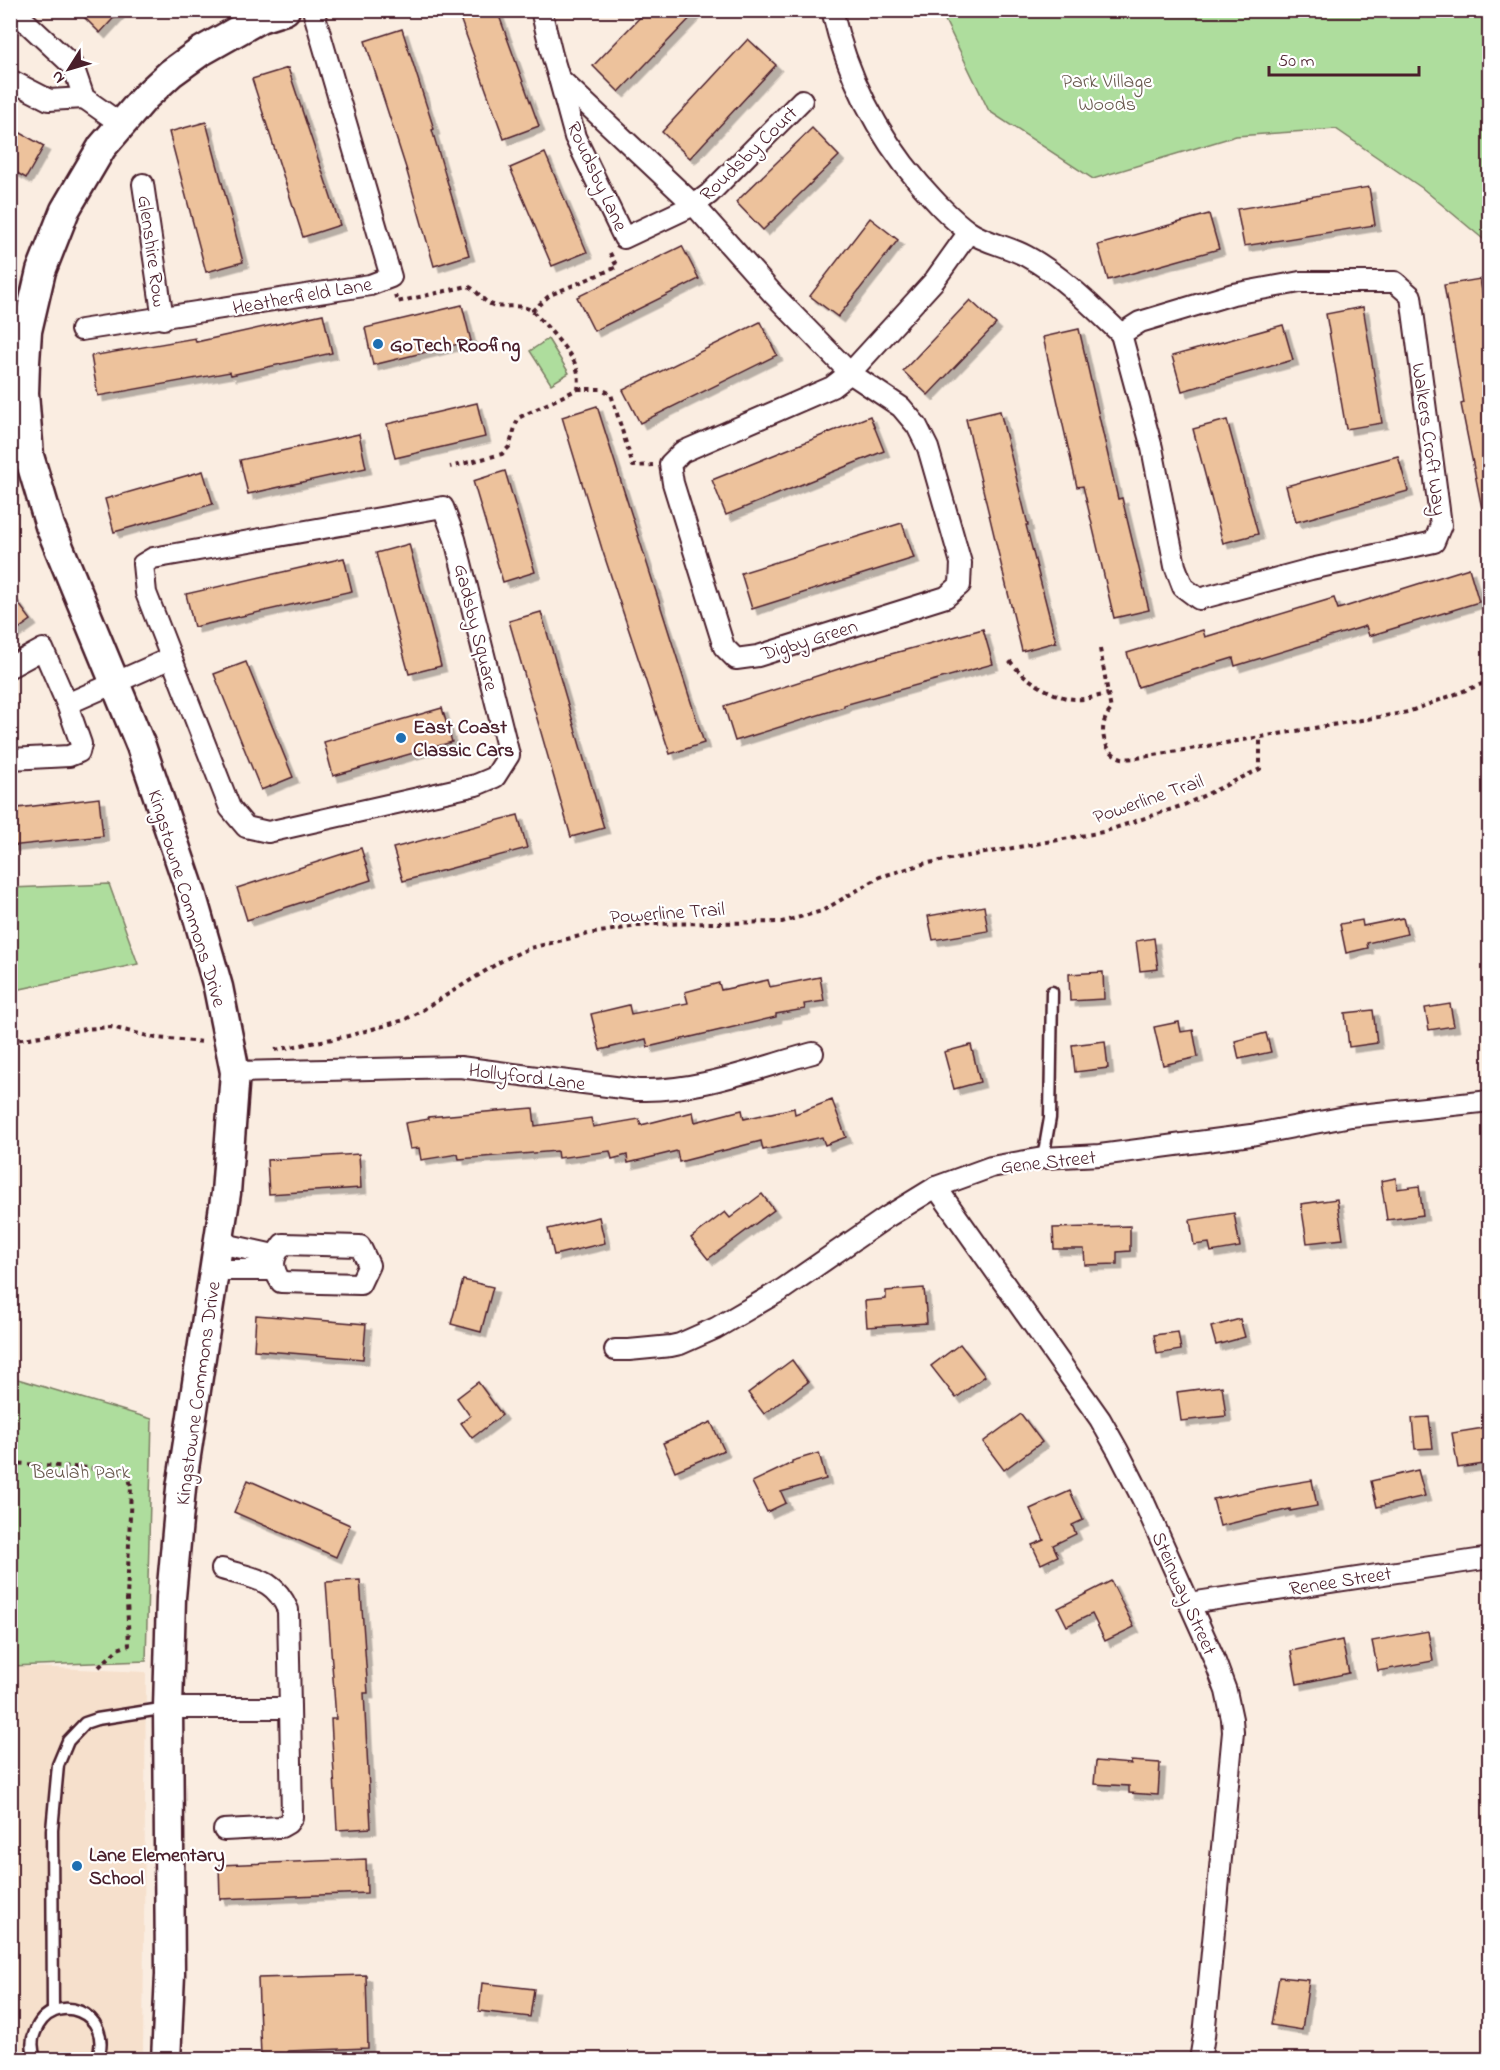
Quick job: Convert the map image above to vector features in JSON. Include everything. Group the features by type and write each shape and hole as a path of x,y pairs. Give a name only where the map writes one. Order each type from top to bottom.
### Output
{"street":[{"path":"13,10 73,66 84,98 121,124"},
{"name":"Kingstowne Commons Drive","path":"166,2060 170,1974 168,1708 171,1597 181,1488 226,1193 233,1059 218,987 191,893 141,746 20,459 25,362 27,331 41,271 64,210 102,147 162,81 200,52 260,18 285,10"},
{"name":"Heatherfield Lane","path":"81,330 370,285 391,277 313,10"},
{"name":"Roudsby Lane","path":"541,10 575,137 624,238 694,205"},
{"path":"832,10 839,41 856,87 880,131 901,162 940,207 969,232 1026,255 1078,292 1121,334"},
{"name":"Roudsby Lane","path":"560,78 694,205 774,295 850,373"},
{"path":"10,80 49,100 84,98"},
{"name":"Roudsby Court","path":"694,205 709,194 802,100"},
{"name":"Glenshire Row","path":"143,184 163,319"},
{"path":"670,464 682,452 832,387 850,373 934,281 969,232"},
{"name":"Walkers Croft Way","path":"1300,282 1395,282 1410,296 1441,525 1434,542 1311,569 1199,599 1183,587 1175,566 1152,448 1121,334 1140,322 1233,294 1300,282"},
{"name":"Digby Green","path":"670,464 673,483 724,647 736,659 759,656 946,597 960,585 961,564 928,448 917,426 901,407 850,373"},
{"name":"Gadsby Square","path":"443,507 455,539 509,755 495,777 476,785 268,832 246,827 230,808 171,658 146,593 143,564 153,558 443,507"},
{"path":"10,667 43,649 67,704 81,744 79,752 69,756 10,759"},
{"path":"67,704 171,658"},
{"name":"Hollyford Lane","path":"233,1059 460,1067 661,1091 686,1088 813,1053"},
{"name":"Gene Street","path":"615,1350 671,1346 716,1329 783,1289 887,1217 936,1187 991,1167 1043,1158 1100,1155 1251,1135 1351,1116 1490,1101"},
{"name":"Steinway Street","path":"936,1187 1100,1419 1144,1502 1213,1656 1226,1691 1233,1732 1200,2060"},
{"path":"217,1256 274,1263 217,1256"},
{"name":"Renee Street","path":"1190,1603 1490,1558"},
{"path":"222,1569 271,1585 281,1595 288,1610 292,1817 288,1823 280,1827 224,1830"},
{"path":"168,1708 290,1708"}],"lane":[{"path":"1043,1158 1050,1118 1052,992"},
{"path":"53,2011 52,1830 58,1765 68,1741 85,1723 97,1719 168,1708"},
{"path":"36,2060 32,2040 39,2022 53,2011 71,2008 88,2015 99,2029 102,2047 98,2060"}],"path":[{"path":"532,310 550,295 617,267 606,244 624,238"},
{"path":"391,277 397,302 468,285 477,291 484,301 494,306 516,305 532,310 572,359 580,378 578,389"},
{"path":"450,467 502,454 509,447 518,418 578,389 601,389 611,394 633,466 670,464"},
{"path":"1010,661 1015,669 1045,689 1073,699 1108,694 1100,649"},
{"name":"Powerline Trail","path":"1108,694 1111,710 1103,723 1103,736 1110,749 1121,758 1137,758 1408,712 1490,681"},
{"name":"Powerline Trail","path":"272,1051 348,1036 404,1020 503,960 530,948 588,934 649,924 782,922 822,911 880,876 923,864 1103,832 1184,805 1260,769 1260,738"},
{"path":"10,1041 111,1027 156,1038 213,1042 233,1059"},
{"path":"10,1462 120,1470 128,1474 131,1486 127,1600 129,1645 118,1649 99,1667"}],"shaded area":[{"name":"Lane Elementary School","path":"11,1666 146,1672 143,2059 11,2060"}],"green space":[{"name":"Park Village Woods","path":"973,10 1489,11 1489,244 1422,188 1336,129 1236,136 1093,179 989,111 943,16"},
{"path":"548,339 569,373 551,384 530,351"},
{"path":"109,884 138,964 11,991 11,888"},
{"name":"Beulah Park","path":"11,1377 152,1419 146,1661 11,1666"}],"building":[{"path":"77,10 121,10 100,33"},
{"path":"480,10 497,10 539,126 504,139 460,18"},
{"path":"647,10 698,10 619,92 593,66"},
{"path":"402,29 434,129 432,130 469,255 434,266 406,168 365,41"},
{"path":"748,39 776,65 690,158 662,132"},
{"path":"288,68 340,225 303,237 252,79"},
{"path":"206,122 243,262 206,272 169,132"},
{"path":"10,127 44,146 26,178 10,169"},
{"path":"812,128 839,156 763,230 736,202"},
{"path":"545,153 587,252 552,266 510,168"},
{"path":"1369,187 1375,225 1244,246 1237,209"},
{"path":"1209,214 1219,249 1108,280 1098,245"},
{"path":"870,218 898,240 838,317 810,296"},
{"path":"682,246 699,279 594,331 577,297"},
{"path":"1480,279 1490,337 1490,509 1482,509 1461,404 1464,403 1444,285"},
{"path":"970,300 996,324 928,395 903,371"},
{"path":"462,305 471,341 373,365 365,328"},
{"path":"1363,307 1382,423 1346,429 1326,314"},
{"path":"323,314 332,353 231,375 230,372 98,396 91,356 195,338 196,342"},
{"path":"760,322 777,355 640,423 623,390"},
{"path":"1283,325 1293,360 1182,391 1172,356"},
{"path":"1079,329 1118,499 1122,498 1149,610 1114,618 1083,486 1077,487 1043,337"},
{"path":"477,403 485,437 395,458 387,424"},
{"path":"597,406 704,743 670,754 602,549 562,417"},
{"path":"1000,411 1056,642 1022,651 966,419"},
{"path":"870,416 884,451 726,515 712,480"},
{"path":"1227,420 1258,534 1223,543 1193,429"},
{"path":"359,434 366,468 248,494 240,460"},
{"path":"1398,456 1408,491 1296,522 1286,486"},
{"path":"203,471 213,504 114,532 105,499"},
{"path":"505,471 535,572 503,582 473,481"},
{"path":"902,523 914,558 752,609 741,573"},
{"path":"409,544 441,666 409,674 376,553"},
{"path":"344,558 352,591 194,627 186,594"},
{"path":"1469,568 1479,602 1369,636 1366,626 1235,666 1233,658 1138,687 1127,653 1203,630 1205,637 1334,598 1338,609"},
{"path":"10,592 31,620 10,635"},
{"path":"541,612 604,828 571,837 509,621"},
{"path":"983,629 993,664 844,705 844,707 735,741 724,706 854,664"},
{"path":"246,662 293,777 261,790 214,674"},
{"path":"442,708 452,742 333,776 324,742"},
{"path":"99,798 103,836 10,846 10,809"},
{"path":"518,815 527,848 403,881 393,848"},
{"path":"361,848 371,880 247,920 237,888"},
{"path":"984,906 988,931 933,940 928,916"},
{"path":"1403,918 1407,934 1367,943 1368,948 1346,953 1340,924 1362,920 1363,926"},
{"path":"1154,938 1158,969 1140,971 1136,941"},
{"path":"1103,972 1104,999 1070,1001 1069,974"},
{"path":"820,977 824,1001 804,1004 805,1009 776,1014 776,1017 648,1047 646,1039 600,1050 591,1014 629,1005 631,1014 688,1003 685,992 719,983 721,990 768,980 770,987"},
{"path":"1450,1004 1454,1026 1429,1030 1425,1008"},
{"path":"1373,1010 1377,1043 1349,1047 1345,1013"},
{"path":"1179,1022 1181,1032 1193,1030 1198,1057 1163,1065 1154,1027"},
{"path":"1266,1033 1271,1052 1239,1059 1235,1041"},
{"path":"1105,1041 1108,1068 1075,1072 1072,1045"},
{"path":"971,1045 980,1082 954,1089 944,1052"},
{"path":"832,1100 846,1137 825,1145 822,1137 763,1150 761,1141 679,1162 677,1151 628,1163 627,1155 612,1159 610,1151 558,1158 557,1151 459,1159 458,1154 421,1160 419,1148 410,1149 405,1123 429,1119 428,1117 533,1108 535,1126 591,1118 593,1127 639,1119 641,1125 693,1112 695,1122 742,1110 744,1119 794,1108 795,1114"},
{"path":"359,1154 361,1188 269,1194 267,1160"},
{"path":"1396,1178 1397,1189 1419,1186 1423,1215 1387,1220 1381,1181"},
{"path":"762,1194 774,1210 708,1259 691,1238 725,1212 730,1218"},
{"path":"1337,1199 1343,1239 1307,1243 1301,1204"},
{"path":"1234,1213 1240,1247 1211,1252 1209,1243 1194,1245 1190,1220"},
{"path":"599,1217 605,1243 554,1255 548,1229"},
{"path":"1130,1226 1130,1251 1117,1252 1117,1264 1085,1265 1084,1249 1054,1249 1053,1228"},
{"path":"463,1280 493,1287 481,1332 451,1324"},
{"path":"924,1288 927,1323 867,1327 865,1301 886,1299 886,1291"},
{"path":"256,1315 366,1324 363,1359 254,1350"},
{"path":"1240,1319 1245,1337 1216,1345 1211,1327"},
{"path":"1178,1332 1181,1350 1157,1354 1154,1335"},
{"path":"960,1344 985,1376 956,1398 931,1366"},
{"path":"792,1360 808,1382 764,1414 748,1393"},
{"path":"478,1382 502,1415 472,1438 461,1423 470,1416 457,1398"},
{"path":"1222,1386 1226,1416 1181,1421 1177,1392"},
{"path":"1021,1414 1042,1442 1004,1470 983,1442"},
{"path":"1429,1417 1433,1448 1415,1449 1412,1418"},
{"path":"711,1422 724,1450 675,1471 663,1443"},
{"path":"1490,1427 1490,1463 1458,1468 1452,1433"},
{"path":"819,1453 826,1479 781,1492 786,1503 767,1512 752,1482 792,1461"},
{"path":"1418,1470 1425,1496 1377,1507 1371,1481"},
{"path":"248,1480 350,1525 336,1557 234,1512"},
{"path":"1312,1480 1317,1506 1290,1511 1290,1509 1220,1526 1213,1499"},
{"path":"1070,1491 1083,1520 1072,1525 1076,1534 1053,1545 1058,1556 1041,1564 1032,1545 1044,1540 1030,1509"},
{"path":"360,1580 368,1693 364,1693 371,1828 337,1830 331,1719 336,1719 326,1582"},
{"path":"1111,1581 1134,1627 1105,1641 1092,1614 1067,1626 1058,1608"},
{"path":"1428,1631 1433,1661 1378,1671 1372,1641"},
{"path":"1342,1640 1349,1673 1297,1684 1291,1651"},
{"path":"1096,1761 1131,1764 1131,1761 1160,1763 1158,1795 1129,1793 1129,1786 1094,1784"},
{"path":"366,1859 367,1893 220,1899 219,1865"},
{"path":"366,1975 368,2048 288,2051 288,2055 261,2056 258,1978"},
{"path":"1279,1977 1309,1980 1302,2030 1271,2025"},
{"path":"482,1983 534,1989 530,2017 479,2011"}],"place":[{"name":"GoTech Roofing","path":"378,344"},
{"name":"East Coast Classic Cars","path":"401,738"},
{"name":"Lane Elementary School","path":"77,1866"}]}
